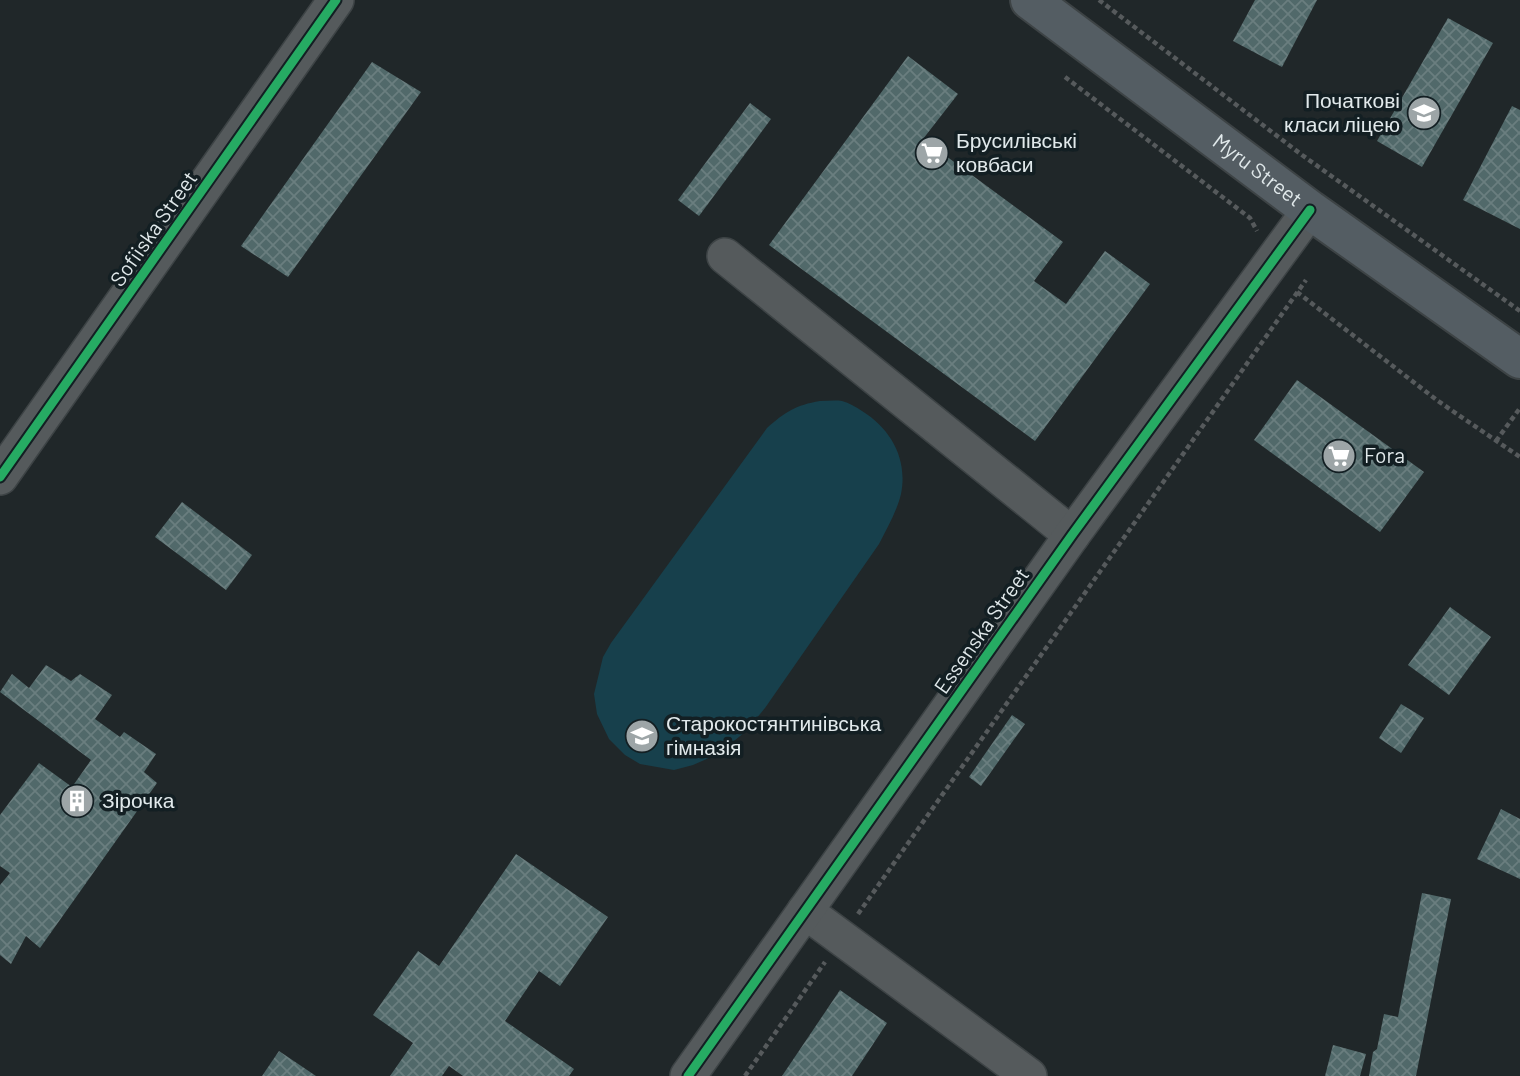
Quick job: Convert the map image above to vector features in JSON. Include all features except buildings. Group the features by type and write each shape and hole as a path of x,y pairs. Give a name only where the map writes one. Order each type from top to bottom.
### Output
{"main road":[{"name":"Myru Street","path":"1030,0 1310,210 1520,359"}],"street":[{"name":"Sofiiska Street","path":"0,478 336,0"},
{"name":"Essenska Street","path":"688,1076 1072,535 1310,210"},
{"path":"725,256 1072,535"},
{"path":"804,911 1029,1076"}],"path":[{"path":"1099,0 1302,155 1520,311"},
{"path":"1065,78 1250,218 1257,230 1258,240"},
{"path":"745,1076 1306,280"},
{"path":"1297,292 1438,401 1520,457"},
{"path":"1496,441 1520,408"}],"shaded area":[{"path":"820,401 842,401 857,408 881,427 895,446 903,481 899,500 888,526 879,544 765,708 745,732 718,754 693,765 674,770 640,764 625,755 609,739 597,714 594,694 603,657 767,428 791,410"}],"cycle path":[{"path":"0,477 336,0"},
{"path":"688,1076 1072,535 1310,210"}],"place":[{"name":"Початкові класи ліцею","path":"1424,113"},
{"name":"Брусилівські ковбаси","path":"932,153"},
{"name":"Fora","path":"1339,456"},
{"name":"Старокостянтинівська гімназія","path":"642,736"},
{"name":"Зірочка","path":"77,801"}]}
